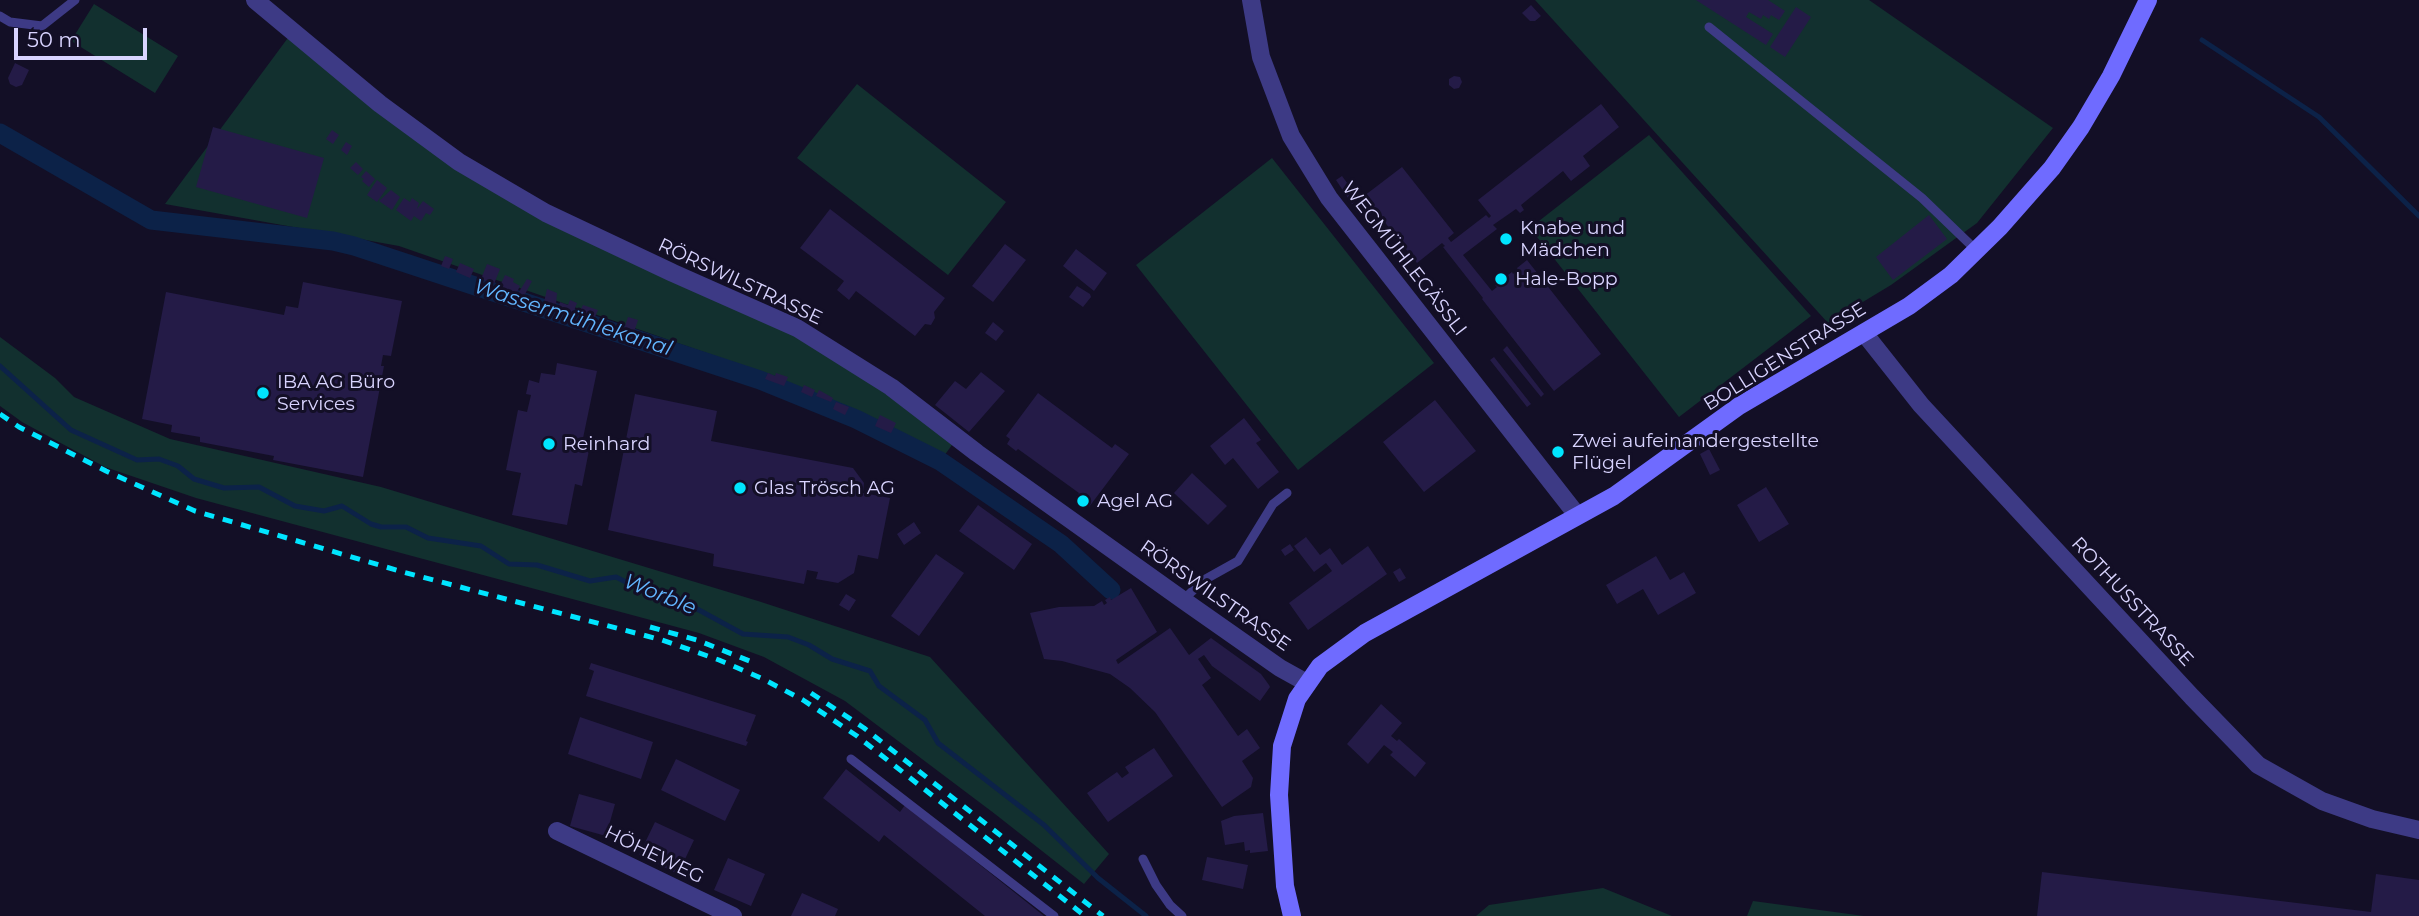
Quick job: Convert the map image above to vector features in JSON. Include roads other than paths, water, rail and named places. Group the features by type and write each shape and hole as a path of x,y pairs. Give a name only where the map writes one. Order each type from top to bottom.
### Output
{"main road":[{"name":"BOLLIGENSTRASSE","path":"1292,916 1285,886 1279,777 1282,746 1297,699 1320,666 1365,633 1614,496 1740,406 1864,333 1928,293 1951,275 1978,251 2052,168 2111,76 2148,0"}],"street":[{"name":"RÖRSWILSTRASSE","path":"255,0 380,104 459,162 558,218 797,328 891,387 977,453 1182,600 1280,668 1307,683"},
{"name":"WEGMÜHLEGÄSSLI","path":"1251,0 1261,57 1291,136 1329,198 1577,515"},
{"name":"ROTHUSSTRASSE","path":"1864,333 1922,405 2182,687 2258,765 2322,801 2372,819 2419,831"},
{"name":"HÖHEWEG","path":"557,831 733,916"}],"lane":[{"path":"0,16 10,22 42,26 75,0"},
{"path":"1709,27 1922,198 1978,251"},
{"path":"1182,600 1204,580 1238,561 1273,505 1287,493"},
{"path":"851,759 1054,916"},
{"path":"1143,859 1156,885 1181,916"}],"waterway":[{"path":"2202,40 2319,117 2419,216"},
{"name":"Wassermühlekanal","path":"0,133 151,220 333,241 354,246 760,380 856,419 940,461 1061,544 1111,590"},
{"name":"Worble","path":"0,366 71,430 137,460 159,459 178,466 194,479 224,488 259,487 295,506 324,511 342,506 381,527 406,527 428,538 481,546 509,564 537,565 590,581 616,577 661,600 688,604 743,634 788,637 809,645 832,659 870,671 879,686 925,720 938,743 1044,825 1098,878 1146,916"}],"railway":[{"path":"0,414 19,427 106,471 195,511 403,572 662,640 761,678 803,700 857,736 1085,916"},
{"path":"650,627 697,640 752,662"},
{"path":"811,693 864,728 1103,916"}],"place":[{"name":"Knabe und Mädchen","path":"1506,239"},
{"name":"Hale-Bopp","path":"1501,279"},
{"name":"IBA AG Büro Services","path":"263,393"},
{"name":"Reinhard","path":"549,444"},
{"name":"Zwei aufeinandergestellte Flügel","path":"1558,452"},
{"name":"Glas Trösch AG","path":"740,488"},
{"name":"Agel AG","path":"1083,501"}]}
